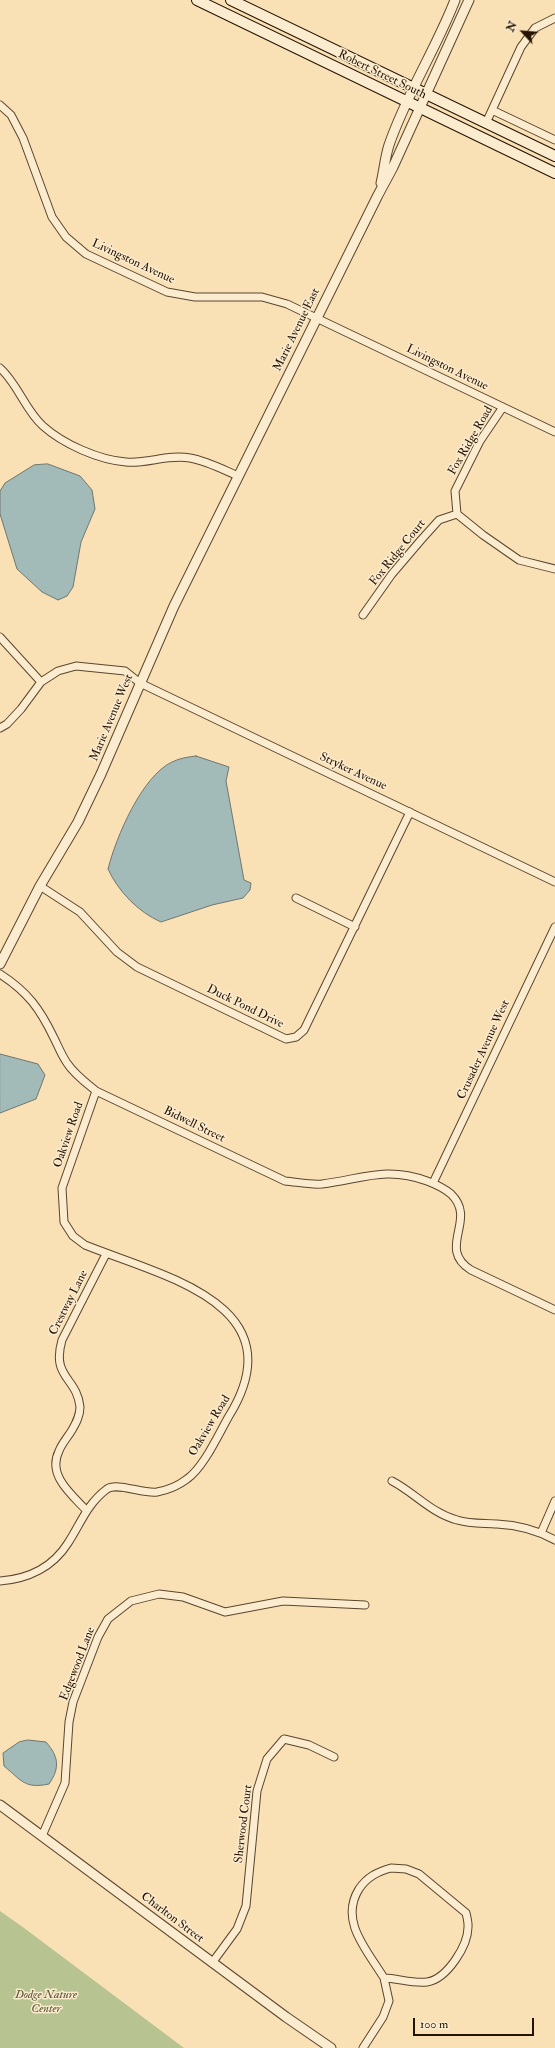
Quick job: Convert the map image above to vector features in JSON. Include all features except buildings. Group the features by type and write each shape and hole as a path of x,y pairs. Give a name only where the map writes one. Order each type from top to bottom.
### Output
{"main road":[{"name":"Robert Street South","path":"198,0 555,173"},
{"name":"Robert Street South","path":"231,0 555,156"}],"street":[{"name":"Marie Avenue East","path":"378,195 389,145 414,88 440,36 455,0"},
{"name":"Marie Avenue East","path":"238,476 393,167 469,0"},
{"path":"486,123 521,47 535,28 555,18"},
{"name":"Livingston Avenue","path":"0,105 11,116 23,138 52,217 66,237 86,254 167,292 195,297 262,297 287,304 555,432"},
{"path":"492,110 555,140"},
{"path":"0,368 8,375 29,410 43,426 60,439 91,454 126,462 170,457 189,458 210,463 238,476"},
{"name":"Fox Ridge Road","path":"457,514 455,491 480,442 502,407"},
{"name":"Marie Avenue West","path":"0,964 40,886 78,822 102,774 174,606 238,476"},
{"path":"457,514 482,535 519,560 555,568"},
{"name":"Fox Ridge Court","path":"363,615 392,574 426,535 440,520 457,514"},
{"path":"0,637 41,682 21,709 7,724 0,728"},
{"name":"Stryker Avenue","path":"41,682 58,671 76,666 125,672 140,683 555,882"},
{"name":"Duck Pond Drive","path":"40,886 80,912 117,952 137,968 286,1039 296,1037 304,1030 410,812"},
{"path":"296,898 355,927"},
{"name":"Crusader Avenue West","path":"433,1184 555,927"},
{"name":"Bidwell Street","path":"0,974 15,984 31,999 43,1016 67,1063 80,1078 96,1091 285,1181 320,1184 389,1173 410,1175 433,1184 452,1195 459,1207 462,1220 455,1243 457,1254 462,1263 471,1270 555,1310"},
{"name":"Oakview Road","path":"0,1581 14,1580 37,1572 56,1558 68,1543 86,1510 108,1488 120,1487 140,1492 156,1492 173,1488 188,1478 199,1466 239,1400 248,1370 248,1352 242,1334 233,1318 217,1303 191,1286 85,1245 73,1236 64,1222 62,1188 96,1091"},
{"name":"Crestway Lane","path":"86,1510 62,1486 56,1471 58,1452 77,1421 80,1409 77,1394 61,1370 58,1353 62,1340 106,1254"},
{"path":"392,1481 407,1489 431,1509 445,1516 467,1522 509,1525 541,1533 555,1540"},
{"path":"541,1533 555,1501"},
{"name":"Edgewood Lane","path":"42,1836 65,1783 69,1722 73,1702 98,1637 108,1620 131,1601 159,1594 183,1597 225,1612 283,1601 365,1605"},
{"name":"Sherwood Court","path":"212,1962 236,1929 246,1906 257,1791 268,1759 284,1739 309,1745 334,1756"},
{"name":"Charlton Street","path":"0,1805 331,2048"},
{"path":"363,2048 383,2018 389,2000 384,1978 355,1929 351,1912 354,1898 362,1884 376,1872 391,1868 406,1869 419,1874 466,1913 468,1925 467,1936 451,1967 440,1977 427,1982 384,1978"}],"green space":[{"name":"Dodge Nature Center","path":"0,1911 24,1928 184,2048 0,2048"}],"water":[{"path":"48,464 80,476 92,490 95,509 81,542 73,587 67,596 58,600 42,592 17,569 0,514 0,491 5,483 34,465"},
{"path":"196,756 229,767 226,781 244,880 251,883 250,890 243,898 212,905 161,922 144,913 123,893 108,869 124,825 150,780 161,769 172,762"},
{"path":"0,1054 38,1064 45,1075 36,1099 0,1113"},
{"path":"28,1740 46,1742 54,1753 56,1758 56,1768 53,1778 49,1784 34,1785 24,1782 4,1766 3,1753 19,1742"}]}
